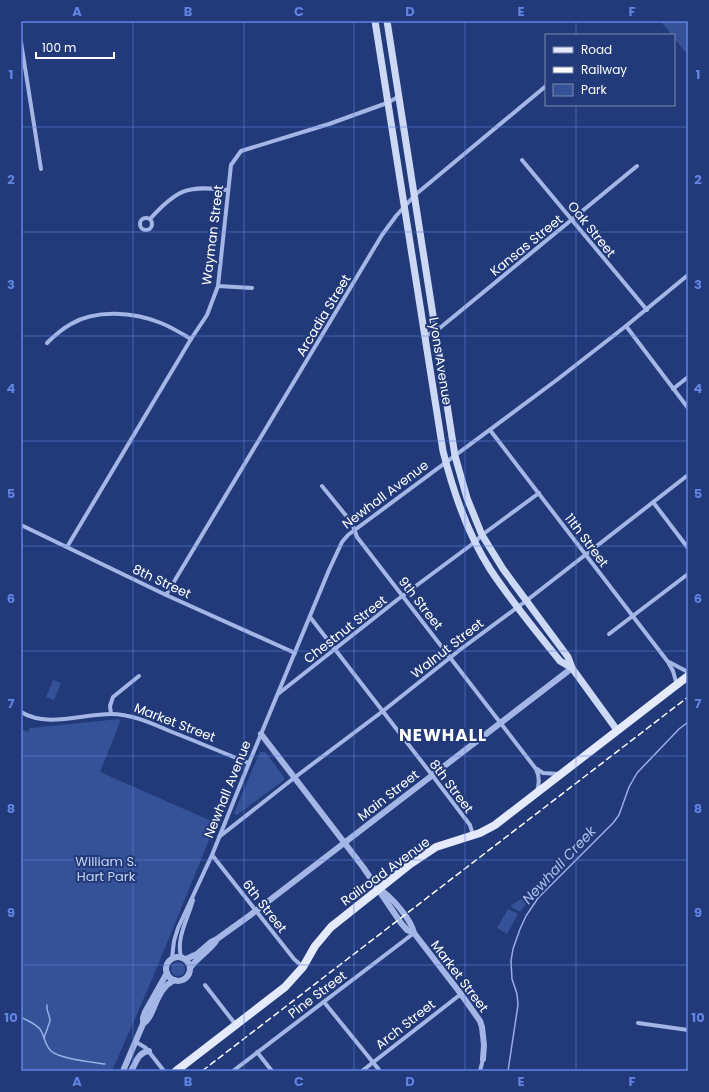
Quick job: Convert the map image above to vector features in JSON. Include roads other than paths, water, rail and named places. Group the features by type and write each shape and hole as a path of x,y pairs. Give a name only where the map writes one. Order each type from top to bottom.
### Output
{"main road":[{"name":"Lyons Avenue","path":"375,21 446,462 458,502 475,542 490,568 560,661 572,668"},
{"name":"Lyons Avenue","path":"387,21 455,456 467,498 482,535 495,558 568,657 572,668 617,730"},
{"name":"Railroad Avenue","path":"176,1071 285,987 303,967 316,946 331,927 409,865 436,847 473,835 495,825 688,676"}],"street":[{"path":"21,42 41,169"},
{"name":"Arcadia Street","path":"166,595 382,235 396,216 415,196 545,87"},
{"name":"Wayman Street","path":"67,547 191,339 207,315 218,286 230,165 241,151 329,124 387,103 398,97"},
{"name":"Oak Street","path":"522,160 647,310"},
{"name":"Kansas Street","path":"426,336 436,330 637,166"},
{"path":"150,219 159,209 175,196 186,190 206,187 227,190"},
{"name":"Newhall Avenue","path":"184,958 179,941 195,894 329,570 342,542 355,530 490,430 647,310 688,275"},
{"path":"218,286 252,288"},
{"path":"47,343 58,332 72,323 82,319 106,314 138,317 159,322 171,327 191,339"},
{"path":"626,326 688,408"},
{"path":"673,389 688,377"},
{"name":"11th Street","path":"490,430 668,662 673,671 677,685"},
{"name":"Walnut Street","path":"219,837 688,475"},
{"name":"9th Street","path":"322,486 352,523 357,537 536,769"},
{"name":"Chestnut Street","path":"278,694 335,648 538,493"},
{"path":"653,502 688,548"},
{"name":"8th Street","path":"21,525 166,595 295,654"},
{"path":"609,634 688,574"},
{"name":"8th Street","path":"310,617 432,774 470,825 473,835"},
{"name":"11th Street","path":"668,662 688,672"},
{"name":"Main Street","path":"190,968 197,959 212,947 217,940 572,668"},
{"path":"111,714 110,706 113,697 139,676"},
{"name":"Market Street","path":"21,712 32,718 45,720 111,714 124,715 149,722 249,763"},
{"name":"Market Street","path":"261,734 379,889 388,894 412,926 414,933 480,1020 482,1027 483,1059"},
{"path":"536,769 543,773 560,774"},
{"path":"536,769 539,775 537,792"},
{"name":"6th Street","path":"212,855 294,959 303,967"},
{"name":"Newhall Avenue","path":"172,958 174,941 178,928 195,894"},
{"name":"Pine Street","path":"233,1071 414,933"},
{"name":"Main Street","path":"184,958 193,956 211,942 217,940"},
{"path":"123,1071 143,1024 145,1012 167,973 167,965 172,958 184,958 190,964 187,978 181,981 175,980 167,973"},
{"path":"143,1024 148,1022 156,1002 166,986 175,980"},
{"path":"205,985 236,1025"},
{"name":"Arch Street","path":"362,1071 461,994"},
{"path":"324,1002 380,1071"},
{"path":"638,1023 688,1030"},
{"path":"136,1042 145,1046 164,1071"},
{"path":"131,1071 140,1054 149,1051"},
{"path":"258,1052 272,1071"},
{"path":"480,1071 483,1059"}],"waterway":[{"name":"Newhall Creek","path":"508,1071 518,1005 517,994 512,979 511,961 513,949 526,916 538,898 613,823 619,815 629,787 637,773 679,729 688,722"},
{"path":"44,1038 50,1021 47,1005"},
{"path":"21,1017 40,1029 46,1043 55,1054 76,1060 105,1064"}],"railway":[{"path":"202,1071 688,697"}],"district":[{"name":"NEWHALL","path":"443,735"}],"park label":[{"name":"William S. Hart Park","path":"106,868"}]}
